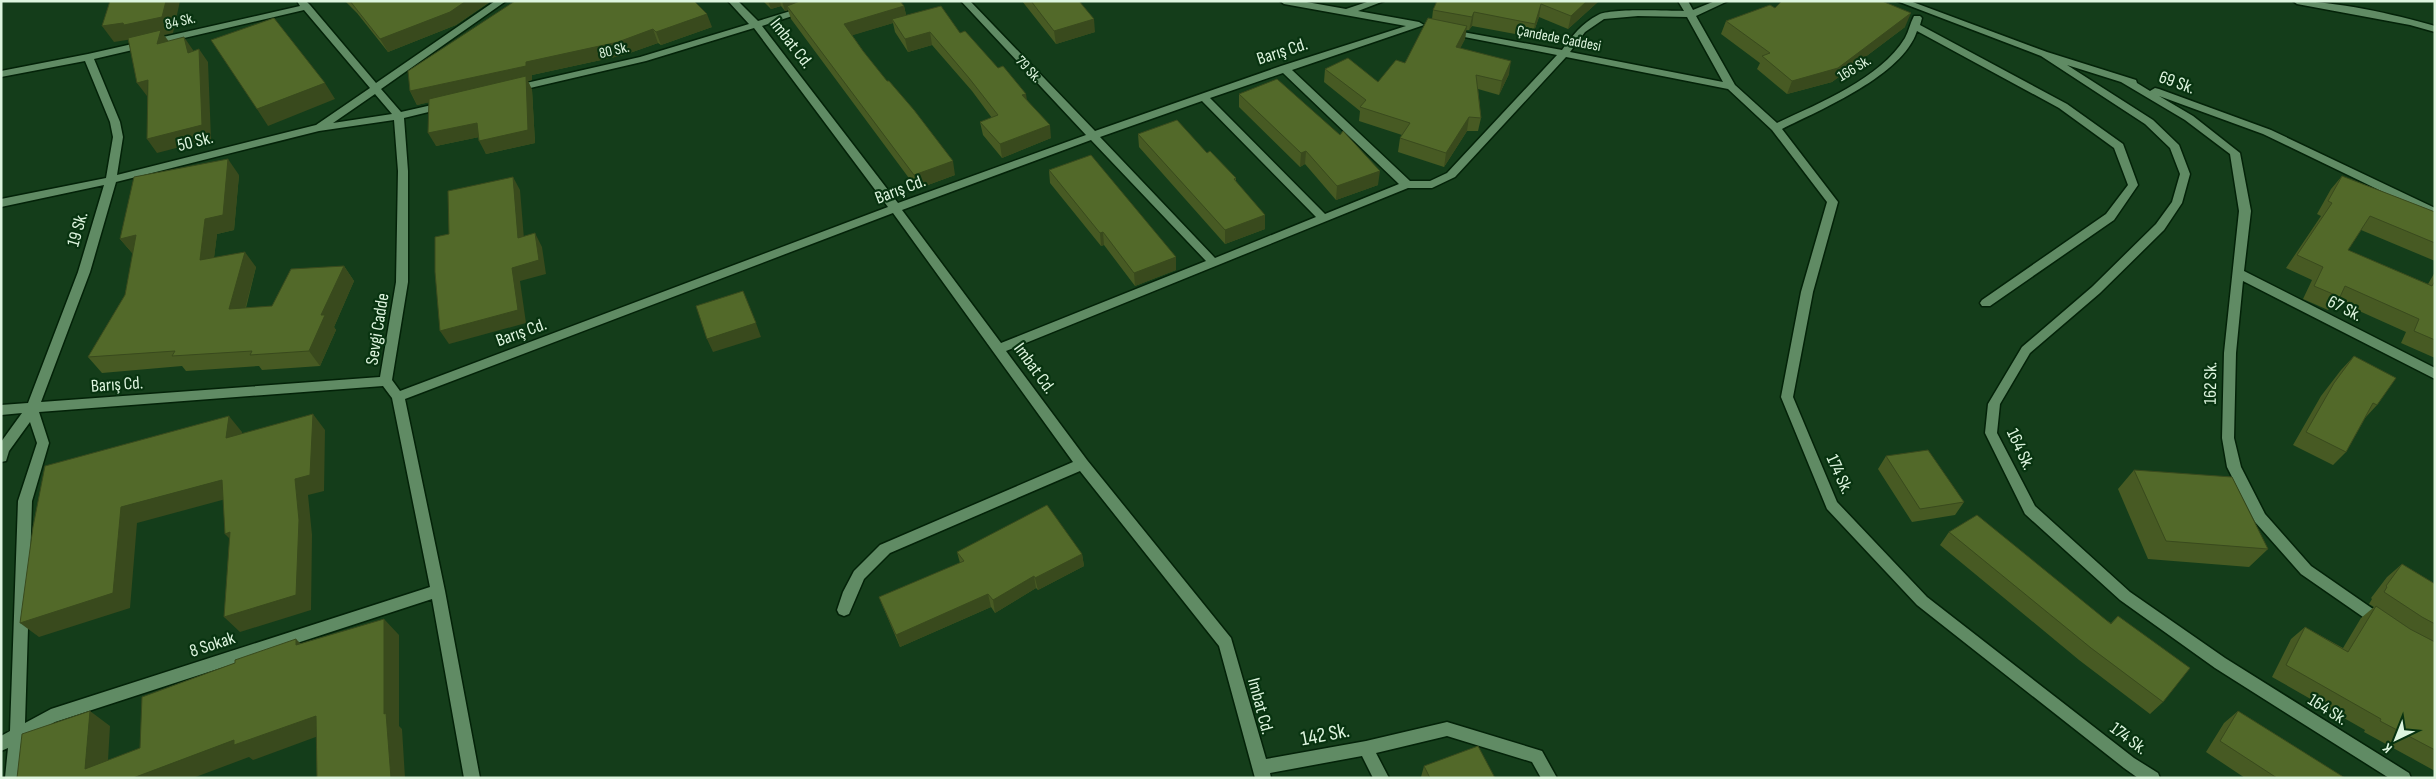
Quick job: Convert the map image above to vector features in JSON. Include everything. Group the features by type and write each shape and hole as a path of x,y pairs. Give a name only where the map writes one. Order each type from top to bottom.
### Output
{"street":[{"path":"319,128 502,1"},
{"name":"Imbat Cd.","path":"732,1 757,26 896,209 1000,349 1082,464 1226,643 1261,773"},
{"name":"80 Sk.","path":"502,92 643,59 757,26 834,1"},
{"name":"79 Sk.","path":"965,1 1213,262"},
{"path":"1348,12 1380,1"},
{"path":"1683,1 1692,14 1731,87"},
{"path":"1000,349 1407,185 1432,184 1451,175 1564,54 1582,30 1602,16 1638,12 1692,14 1724,1"},
{"name":"69 Sk.","path":"1901,1 2044,54 2125,80 2267,132 2435,214"},
{"path":"2297,1 2435,29"},
{"name":"Çandede Caddesi","path":"1287,2 1429,27 1731,87"},
{"path":"304,4 398,116 455,103"},
{"name":"84 Sk.","path":"1,74 88,57 304,4"},
{"name":"166 Sk.","path":"1776,128 1882,69 1903,48 1916,26 1918,8"},
{"path":"1916,26 2063,106 2119,146 2133,185 2110,217 1986,303"},
{"name":"Barış Cd.","path":"398,397 896,209 1203,96 1284,68 1429,27"},
{"name":"164 Sk.","path":"2044,54 2149,122 2175,147 2185,174 2177,203 2160,227 2096,290 2026,350 1994,404 1992,433 2030,510 2125,596 2220,663 2403,778"},
{"name":"19 Sk.","path":"1,457 3,450 32,409 84,272 111,180 118,137 116,122 88,57"},
{"path":"1284,68 1407,185"},
{"name":"162 Sk.","path":"2125,80 2189,118 2235,152 2245,210 2240,274 2230,353 2228,438 2234,466 2260,518 2306,570 2392,629"},
{"name":"174 Sk.","path":"1731,87 1776,128 1833,202 1807,292 1787,397 1832,505 1922,601 2129,763 2152,778"},
{"path":"1203,96 1323,218"},
{"name":"50 Sk.","path":"1,203 111,180 319,128 398,116"},
{"name":"Sevgi Cadde","path":"398,116 402,171 402,282 386,381 398,397 438,590 472,778"},
{"name":"67 Sk.","path":"2240,274 2435,374"},
{"name":"Barış Cd.","path":"1,410 386,381"},
{"path":"13,778 17,736 25,501 42,443 32,409"},
{"path":"844,610 850,592 859,576 885,549 1082,464"},
{"name":"8 Sokak","path":"1,744 51,716 438,590"},
{"path":"1366,748 1447,729 1537,756 1550,778"},
{"name":"142 Sk.","path":"1261,773 1366,748 1381,778"}],"building":[{"path":"110,1 166,1 162,17 124,25 123,23 102,26"},
{"path":"350,1 466,1 450,12 380,39"},
{"path":"515,1 694,1 707,14 656,32 653,29 618,42 526,62 526,66 410,91 408,71"},
{"path":"800,1 900,1 904,6 844,24 863,51 914,110 953,161 914,175 787,6"},
{"path":"1031,1 1079,1 1094,19 1054,31"},
{"path":"1437,1 1587,1 1571,16 1541,4 1535,24 1474,12 1472,17 1433,10"},
{"path":"1782,1 1882,1 1911,13 1838,68 1792,81 1762,56 1770,53 1726,21 1770,5 1775,8"},
{"path":"941,6 960,33 965,31 998,68 1003,66 1026,94 1022,95 1050,125 1000,144 980,122 998,115 930,32 905,39 892,19"},
{"path":"274,18 325,83 257,109 211,40"},
{"path":"1428,18 1467,26 1456,47 1511,61 1502,81 1476,75 1481,118 1469,117 1446,153 1400,138 1410,123 1360,107 1366,100 1325,69 1348,58 1378,82 1396,60 1405,63"},
{"path":"161,30 157,44 184,37 188,53 199,49 202,125 147,139 148,80 137,83 128,38"},
{"path":"526,76 528,130 479,141 477,123 428,133 429,99"},
{"path":"1277,79 1340,135 1343,131 1380,171 1337,186 1306,151 1301,153 1239,94"},
{"path":"1177,120 1207,153 1210,151 1236,178 1234,179 1265,215 1225,230 1138,134"},
{"path":"1091,155 1176,257 1134,273 1103,232 1100,233 1049,170"},
{"path":"228,159 223,215 205,219 200,260 245,252 229,309 272,306 291,269 344,266 321,315 325,315 309,351 250,355 252,351 172,356 175,351 88,357 125,295 136,235 120,239 134,177"},
{"path":"2342,176 2435,212 2435,243 2370,216 2348,250 2432,286 2435,281 2435,340 2414,331 2419,319 2345,286 2340,297 2314,286 2323,267 2297,255 2332,203 2328,201"},
{"path":"513,177 518,238 535,233 539,260 512,268 518,310 440,331 435,272 435,237 449,234 448,191"},
{"path":"743,291 756,323 707,339 696,306"},
{"path":"2354,356 2396,378 2377,405 2373,403 2346,452 2306,432 2334,383"},
{"path":"313,414 310,475 295,479 299,520 296,595 224,617 230,532 225,534 222,480 121,507 113,593 20,623 33,527 45,466 229,416 226,438"},
{"path":"1928,450 1964,502 1920,509 1886,456"},
{"path":"2134,470 2232,477 2268,549 2166,541"},
{"path":"1047,505 1082,554 1035,578 1034,576 993,600 988,594 896,635 879,597 964,561 957,552"},
{"path":"1977,515 2111,624 2118,616 2190,668 2163,702 2091,648 1949,532"},
{"path":"2402,564 2435,584 2435,624 2384,592 2386,586"},
{"path":"2376,606 2410,629 2435,642 2435,750 2380,721 2381,719 2286,665 2305,627 2348,652"},
{"path":"384,619 384,714 386,713 391,778 317,778 316,716 234,745 234,740 133,778 17,778 22,734 90,711 85,769 140,748 142,697 235,663 235,660 296,639 296,645"},
{"path":"2238,711 2345,778 2277,778 2220,741"},
{"path":"1478,746 1495,778 1430,778 1424,766"}]}
